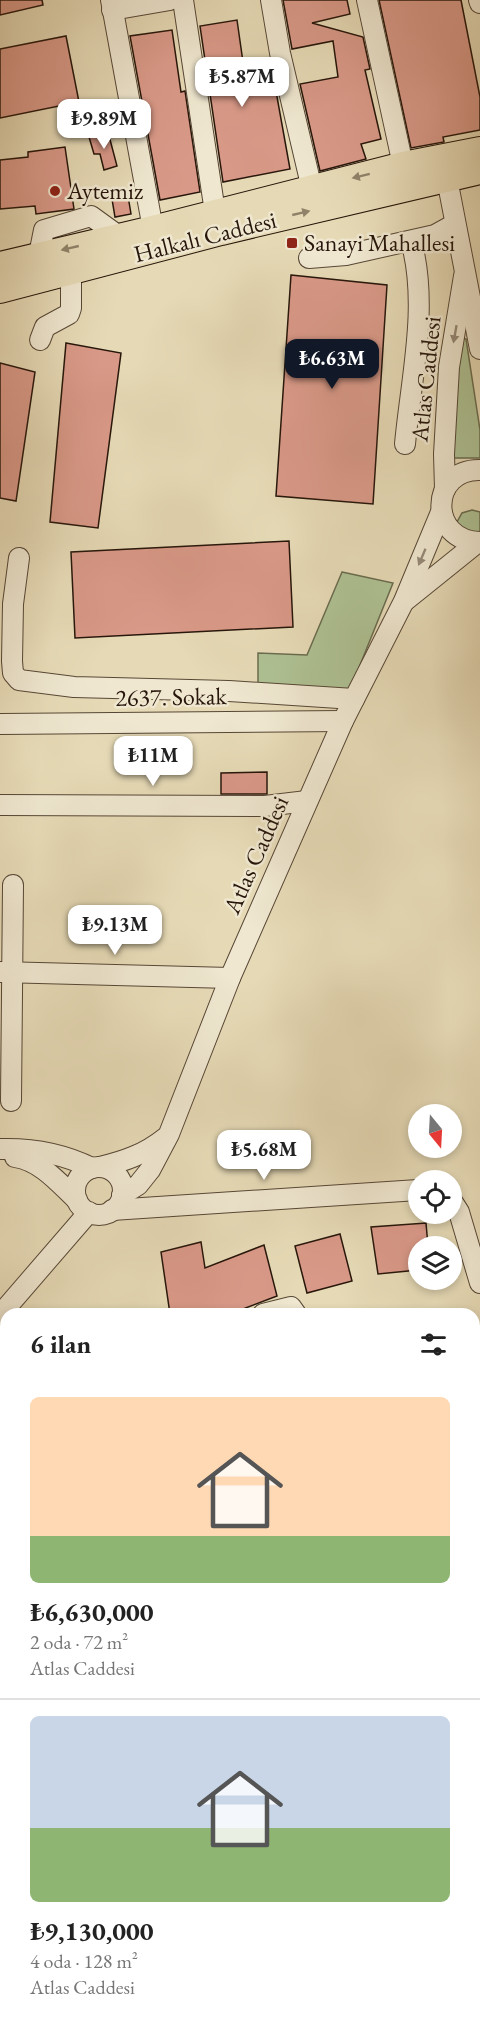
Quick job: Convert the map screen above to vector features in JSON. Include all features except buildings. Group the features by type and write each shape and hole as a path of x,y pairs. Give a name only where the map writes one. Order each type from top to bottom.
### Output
{"main road":[{"name":"Halkalı Caddesi","path":"0,265 153,230 403,165 480,150"},
{"name":"Halkalı Caddesi","path":"0,290 221,232 480,171"}],"street":[{"path":"153,230 112,5 170,0"},
{"path":"183,0 216,212"},
{"path":"271,0 280,53 312,189"},
{"path":"367,0 403,165"},
{"name":"Atlas Caddesi","path":"447,179 480,349"},
{"path":"309,258 346,255 435,235 455,224"},
{"path":"405,444 418,324 417,264 411,240"},
{"path":"40,340 45,327 69,314 71,271"},
{"name":"Atlas Caddesi","path":"117,1203 138,1185 150,1170 169,1134 230,978 307,801 342,721 404,601 441,512 441,500 445,489 444,454 449,367 465,276"},
{"path":"445,489 461,473 480,470"},
{"path":"441,512 444,522 458,537 479,542"},
{"name":"Atlas Caddesi","path":"404,601 479,542"},
{"path":"19,558 13,604 13,673 10,679 74,687 229,691 354,699"},
{"name":"2637. Sokak","path":"0,724 342,721"},
{"path":"0,805 265,806 307,801"},
{"path":"11,1101 6,972 14,885"},
{"path":"6,972 230,978"},
{"path":"83,1206 76,1184 85,1171 135,1157 150,1150 169,1134"},
{"path":"0,1149 27,1149 55,1154 115,1173 120,1179 117,1203"},
{"path":"0,1155 28,1159 42,1167 83,1206 100,1214 117,1203 408,1190"},
{"path":"12,1308 83,1206"},
{"path":"462,1222 480,1283"}],"green space":[{"path":"461,338 466,339 480,430 480,458 450,458"},
{"path":"472,510 480,512 480,540 468,542 457,522 462,513"},
{"path":"342,572 393,583 350,690 258,689 258,653 307,655"}],"place":[{"name":"Aytemiz","path":"55,191"},
{"name":"Sanayi Mahallesi","path":"292,243"}]}
